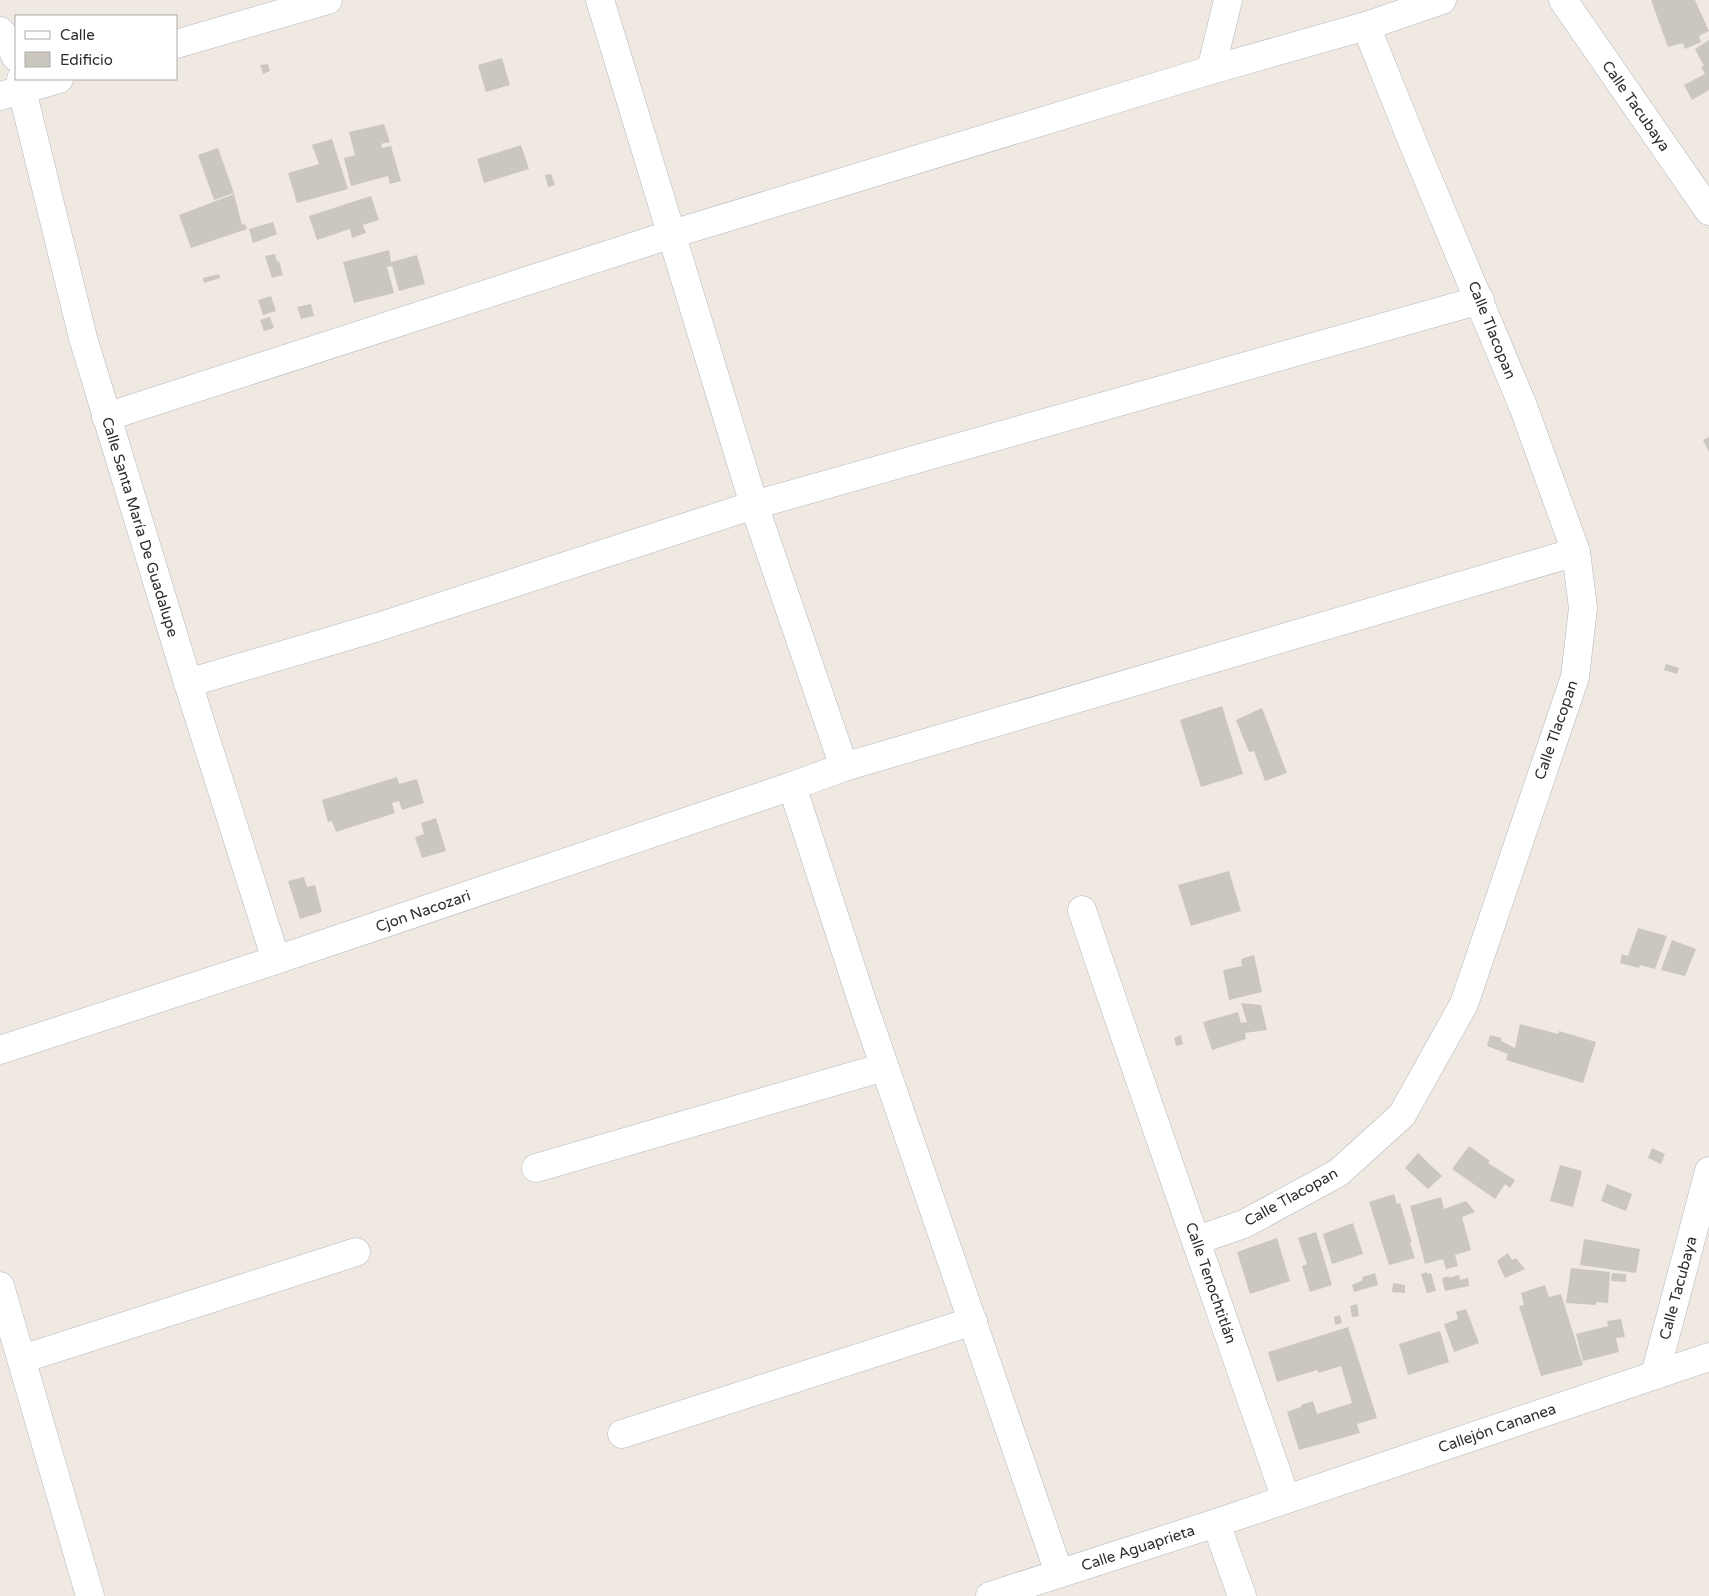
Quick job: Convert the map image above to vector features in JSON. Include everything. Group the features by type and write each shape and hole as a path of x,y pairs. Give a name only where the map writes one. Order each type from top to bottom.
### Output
{"street":[{"path":"178,43 328,0"},
{"path":"600,0 754,505 844,766"},
{"path":"1211,70 1228,0"},
{"path":"106,417 672,234 1211,70 1366,26 1442,0"},
{"name":"Calle Tacubaya","path":"1564,0 1709,211"},
{"name":"Calle Tlacopan","path":"1197,1240 1244,1224 1338,1173 1402,1115 1464,1004 1575,677 1583,608 1576,552 1523,406 1366,26"},
{"path":"0,31 7,39 15,56"},
{"path":"14,88 54,80"},
{"name":"Calle Santa María De Guadalupe","path":"14,88 106,417 276,960"},
{"path":"188,683 378,627 754,505 1480,300"},
{"name":"Cjon Nacozari","path":"0,1050 276,960 792,786 844,766 1576,552"},
{"path":"792,786 884,1067 1059,1573"},
{"name":"Calle Tenochtitlán","path":"1082,910 1135,1068 1197,1240 1286,1500"},
{"path":"536,1168 884,1067"},
{"name":"Calle Tacubaya","path":"1656,1375 1709,1171"},
{"path":"22,1359 356,1252"},
{"path":"0,1286 90,1596"},
{"path":"622,1434 973,1321"},
{"name":"Callejón Cananea","path":"1286,1500 1709,1357"},
{"name":"Calle Aguaprieta","path":"990,1596 1286,1500"},
{"path":"1216,1523 1242,1596"}],"building":[{"path":"1651,0 1695,0 1709,31 1699,36 1701,42 1685,49 1683,43 1668,47"},
{"path":"1709,40 1709,90 1692,100 1684,85 1705,74 1701,67 1704,66 1695,49"},
{"path":"502,58 510,85 486,92 478,65"},
{"path":"268,64 270,71 263,74 260,65"},
{"path":"384,124 390,142 381,144 382,148 391,146 401,181 390,184 388,176 351,186 344,158 355,155 349,132"},
{"path":"332,139 348,189 297,203 288,173 319,164 312,145"},
{"path":"521,145 529,169 484,183 477,159"},
{"path":"218,148 234,193 214,200 198,155"},
{"path":"551,174 555,185 548,187 545,175"},
{"path":"234,194 242,225 245,224 247,229 191,248 179,215"},
{"path":"371,196 379,220 363,225 366,233 352,238 350,229 317,240 309,216"},
{"path":"273,222 277,234 253,243 249,229"},
{"path":"389,250 391,262 417,255 425,284 399,291 392,266 387,267 394,293 354,303 343,262"},
{"path":"275,254 283,275 272,278 265,256"},
{"path":"219,274 220,278 204,283 203,278"},
{"path":"271,296 276,311 263,315 258,300"},
{"path":"311,304 314,316 301,319 297,307"},
{"path":"270,317 274,328 264,331 260,320"},
{"path":"1709,437 1709,452 1703,440"},
{"path":"1666,664 1679,668 1677,674 1664,670"},
{"path":"1222,706 1243,774 1201,787 1180,720"},
{"path":"1262,708 1287,773 1265,781 1254,751 1249,752 1236,720"},
{"path":"397,777 399,784 417,779 424,803 402,810 399,801 392,803 395,813 336,832 332,821 328,822 322,800"},
{"path":"436,818 446,851 422,858 415,837 424,834 421,823"},
{"path":"1229,871 1241,911 1191,926 1178,885"},
{"path":"304,877 307,887 315,885 322,912 300,919 288,881"},
{"path":"1638,928 1667,936 1655,969 1640,965 1639,968 1620,963 1622,954 1628,956"},
{"path":"1672,940 1696,949 1685,976 1661,970"},
{"path":"1254,955 1262,992 1229,1000 1223,970 1242,966 1241,959"},
{"path":"1241,1003 1261,1005 1267,1030 1245,1033 1246,1039 1212,1050 1203,1022 1238,1012 1241,1023 1247,1022"},
{"path":"1520,1024 1558,1034 1559,1031 1596,1042 1583,1083 1506,1060 1508,1054 1487,1046 1490,1035 1501,1038 1501,1041 1515,1048"},
{"path":"1181,1035 1183,1044 1176,1046 1174,1038"},
{"path":"1469,1146 1490,1161 1488,1163 1515,1180 1510,1188 1505,1184 1495,1199 1452,1169"},
{"path":"1652,1148 1665,1154 1661,1164 1648,1158"},
{"path":"1418,1153 1442,1176 1428,1189 1405,1168"},
{"path":"1560,1165 1582,1171 1573,1207 1550,1201"},
{"path":"1607,1184 1632,1194 1626,1211 1601,1201"},
{"path":"1394,1194 1397,1204 1400,1203 1415,1258 1389,1265 1369,1202"},
{"path":"1441,1197 1444,1209 1466,1201 1475,1212 1462,1217 1471,1250 1455,1255 1458,1266 1446,1269 1443,1259 1425,1264 1410,1206"},
{"path":"1353,1223 1363,1254 1332,1264 1323,1234"},
{"path":"1316,1232 1332,1285 1310,1292 1302,1266 1307,1264 1298,1238"},
{"path":"1277,1238 1290,1281 1250,1294 1237,1252"},
{"path":"1584,1239 1640,1249 1636,1273 1580,1265"},
{"path":"1508,1253 1512,1260 1516,1258 1525,1269 1505,1278 1497,1261"},
{"path":"1571,1268 1610,1272 1608,1303 1596,1302 1596,1305 1566,1303"},
{"path":"1427,1272 1427,1274 1431,1273 1436,1291 1427,1293 1421,1274"},
{"path":"1375,1273 1378,1285 1354,1292 1352,1285 1363,1280 1362,1277"},
{"path":"1612,1273 1626,1274 1626,1282 1611,1281"},
{"path":"1459,1275 1460,1280 1468,1278 1469,1286 1445,1291 1442,1278"},
{"path":"1393,1283 1405,1285 1405,1293 1392,1292"},
{"path":"1545,1285 1549,1297 1561,1294 1583,1365 1541,1376 1519,1306 1524,1305 1521,1293"},
{"path":"1357,1304 1359,1316 1352,1317 1350,1306"},
{"path":"1466,1309 1479,1343 1454,1352 1444,1324 1458,1319 1456,1312"},
{"path":"1340,1315 1342,1323 1335,1325 1334,1317"},
{"path":"1621,1319 1625,1337 1616,1338 1619,1352 1583,1361 1576,1334 1608,1326 1607,1321"},
{"path":"1348,1327 1377,1418 1357,1424 1360,1433 1299,1450 1287,1412 1313,1401 1317,1414 1352,1403 1341,1366 1319,1373 1317,1370 1277,1382 1268,1352"},
{"path":"1440,1331 1449,1362 1408,1375 1399,1344"}]}
